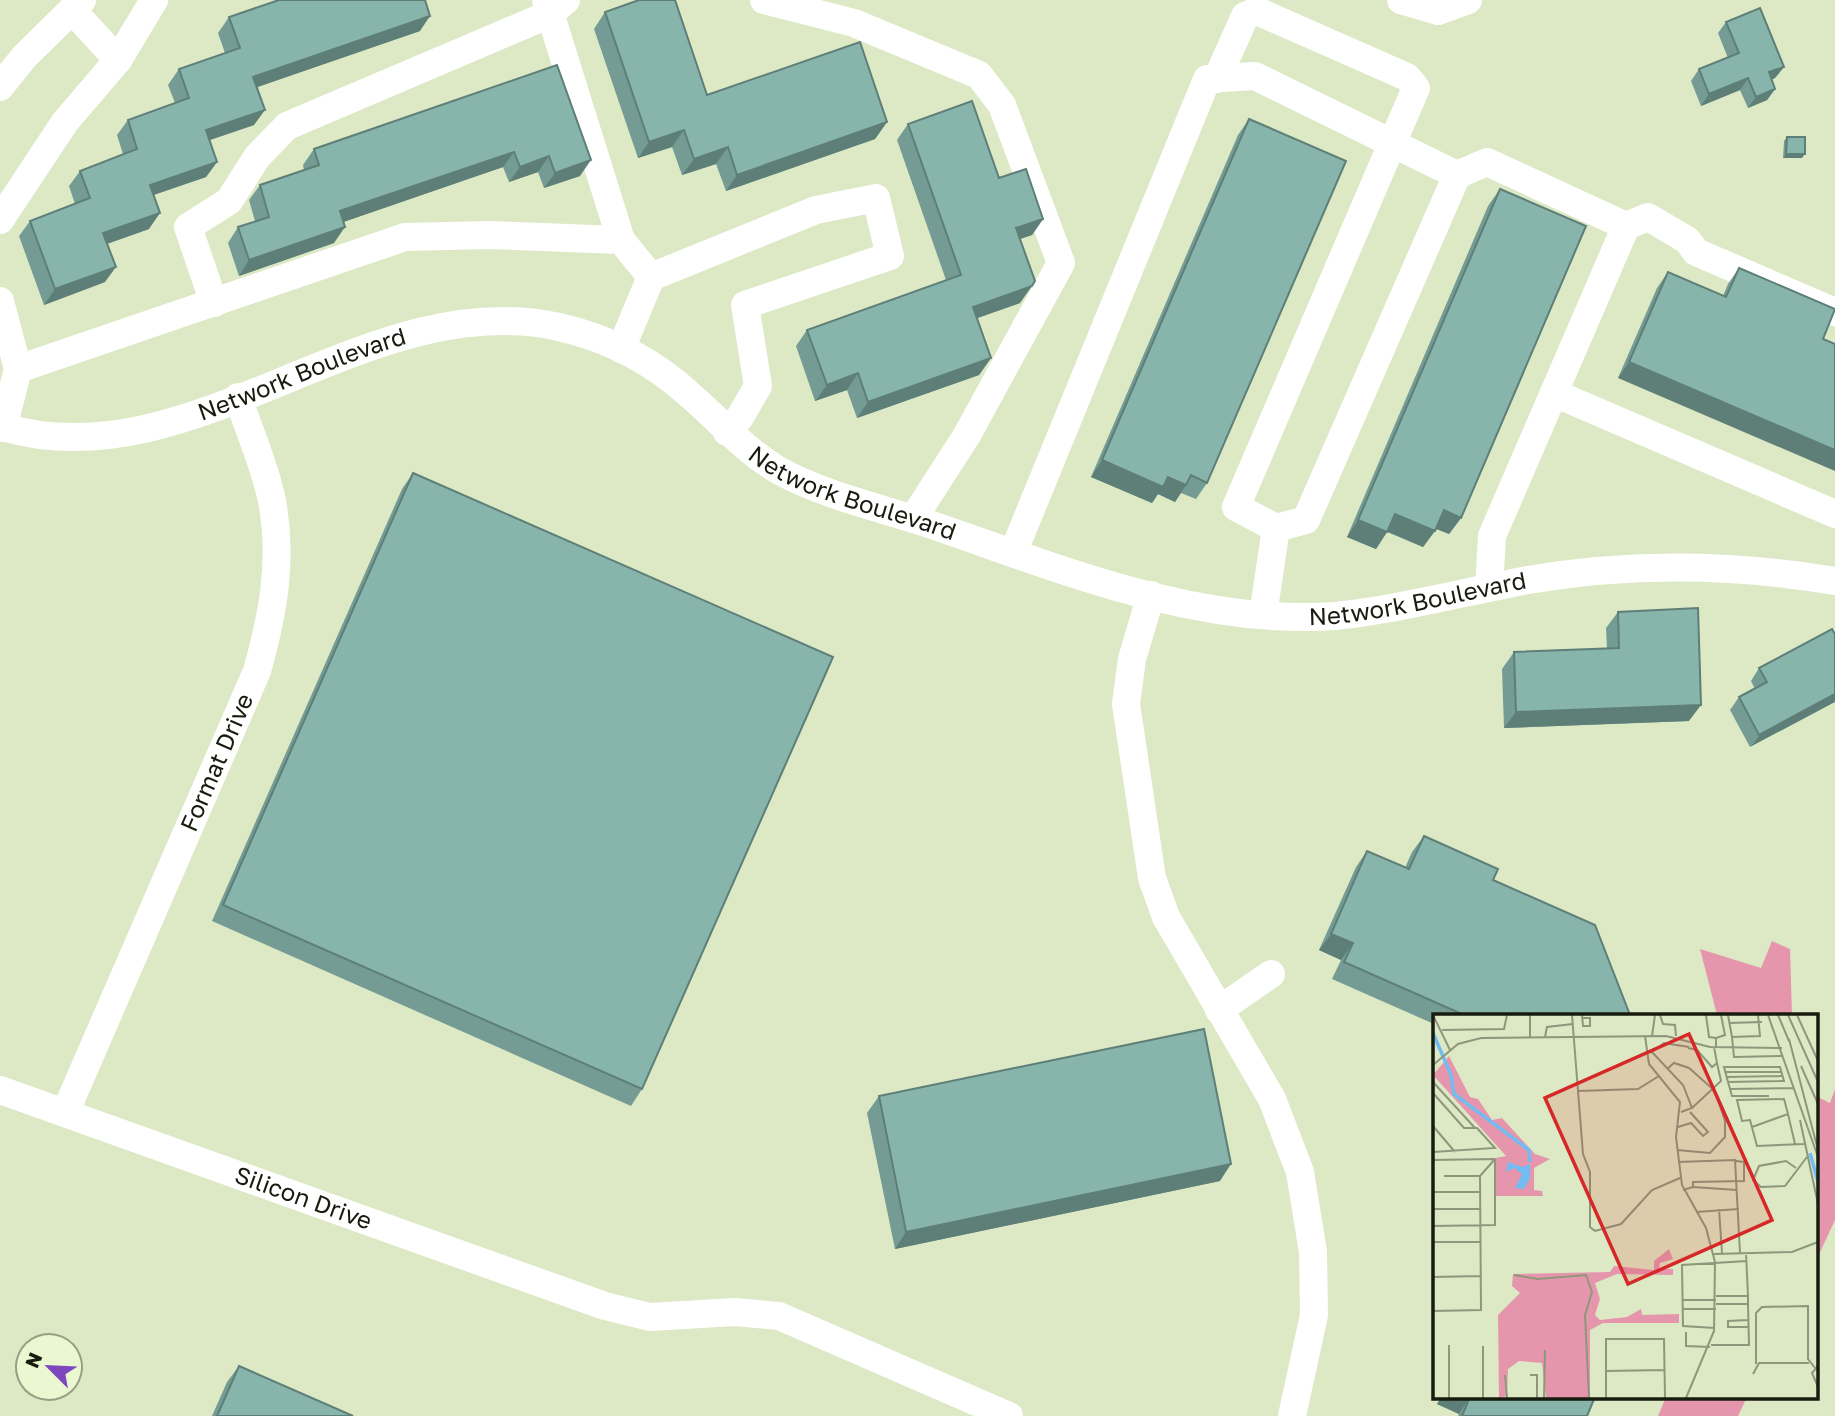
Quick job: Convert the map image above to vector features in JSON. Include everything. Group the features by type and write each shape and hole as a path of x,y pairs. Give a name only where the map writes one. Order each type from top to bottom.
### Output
{"street":[{"path":"0,220 65,122 118,60 154,0"},
{"path":"764,0 854,23 979,75 1002,106 1061,263 967,435 913,519"},
{"path":"1401,0 1438,11 1468,0"},
{"path":"0,87 24,57 77,5 118,60"},
{"path":"214,303 188,227 229,201 257,157 287,126 554,5 621,240 651,277"},
{"path":"1217,79 1245,16 1257,11 1407,77 1416,88 1236,507 1276,528 1306,520 1457,175 1488,162 1626,226"},
{"path":"1013,553 1207,79 1255,76 1457,175"},
{"path":"621,349 651,277 816,210 876,198 890,256 745,305 758,386 740,417 727,432"},
{"path":"1489,588 1492,536 1626,226 1648,217 1687,240 1696,252 1835,312"},
{"path":"18,369 405,237 489,235 621,240"},
{"path":"0,301 18,369 2,427"},
{"name":"Network Boulevard","path":"2,427 36,435 102,437 151,428 409,334 469,322 509,321 559,327 621,349 669,377 754,454 799,481 1013,553 1152,595 1263,615 1305,619 1357,614 1531,580 1656,568 1746,569 1835,581"},
{"path":"1554,393 1835,514"},
{"name":"Format Drive","path":"65,1113 257,671 273,616 278,559 272,499 239,397"},
{"path":"1263,615 1276,528"},
{"path":"1152,595 1132,659 1126,704 1152,878 1166,917 1272,1100 1300,1172 1313,1252 1314,1315 1292,1416"},
{"path":"1219,1010 1271,974"},
{"name":"Silicon Drive","path":"0,1090 605,1306 650,1317 734,1312 779,1316 1009,1416"}],"shaded area":[{"path":"1772,941 1790,949 1792,1014 1717,1014 1700,949 1761,968"},
{"path":"1835,1089 1835,1220 1818,1257 1818,1097 1830,1103"},
{"path":"1666,1398 1747,1398 1738,1416 1658,1416"}],"building":[{"path":"279,0 425,0 430,16 253,77 265,110 206,130 217,162 150,185 160,213 103,233 116,267 55,289 30,221 90,198 80,171 137,149 128,120 189,98 179,69 240,48 229,17"},
{"path":"639,0 675,0 707,95 860,42 887,122 737,175 728,147 694,159 684,130 649,142 605,12"},
{"path":"1760,8 1784,67 1769,72 1775,89 1756,97 1748,78 1709,94 1699,69 1739,53 1726,22"},
{"path":"557,65 591,160 555,173 549,156 520,167 514,152 340,211 345,227 249,260 238,227 269,217 260,185 319,165 314,149"},
{"path":"972,101 999,178 1026,169 1043,219 1016,228 1035,281 1032,286 973,307 991,358 868,402 858,373 827,385 807,330 961,275 908,124"},
{"path":"1249,119 1346,161 1207,483 1191,475 1186,485 1168,477 1163,487 1102,460"},
{"path":"1787,137 1805,137 1805,154 1786,154"},
{"path":"1500,189 1586,226 1461,518 1444,510 1435,531 1395,514 1387,532 1358,520"},
{"path":"1739,268 1835,309 1823,339 1835,344 1835,450 1629,362 1668,272 1726,297"},
{"path":"413,473 833,657 642,1089 223,905"},
{"path":"1698,608 1701,705 1516,712 1514,652 1619,648 1618,612"},
{"path":"1832,629 1835,634 1835,694 1759,735 1739,697 1767,682 1759,668"},
{"path":"1424,836 1498,869 1493,880 1595,925 1630,1014 1462,1014 1344,962 1353,943 1331,934 1367,851 1409,869"},
{"path":"1204,1029 1231,1164 906,1232 879,1096"},
{"path":"239,1366 353,1416 217,1416"},
{"path":"1470,1398 1595,1398 1587,1416 1462,1416"}]}
